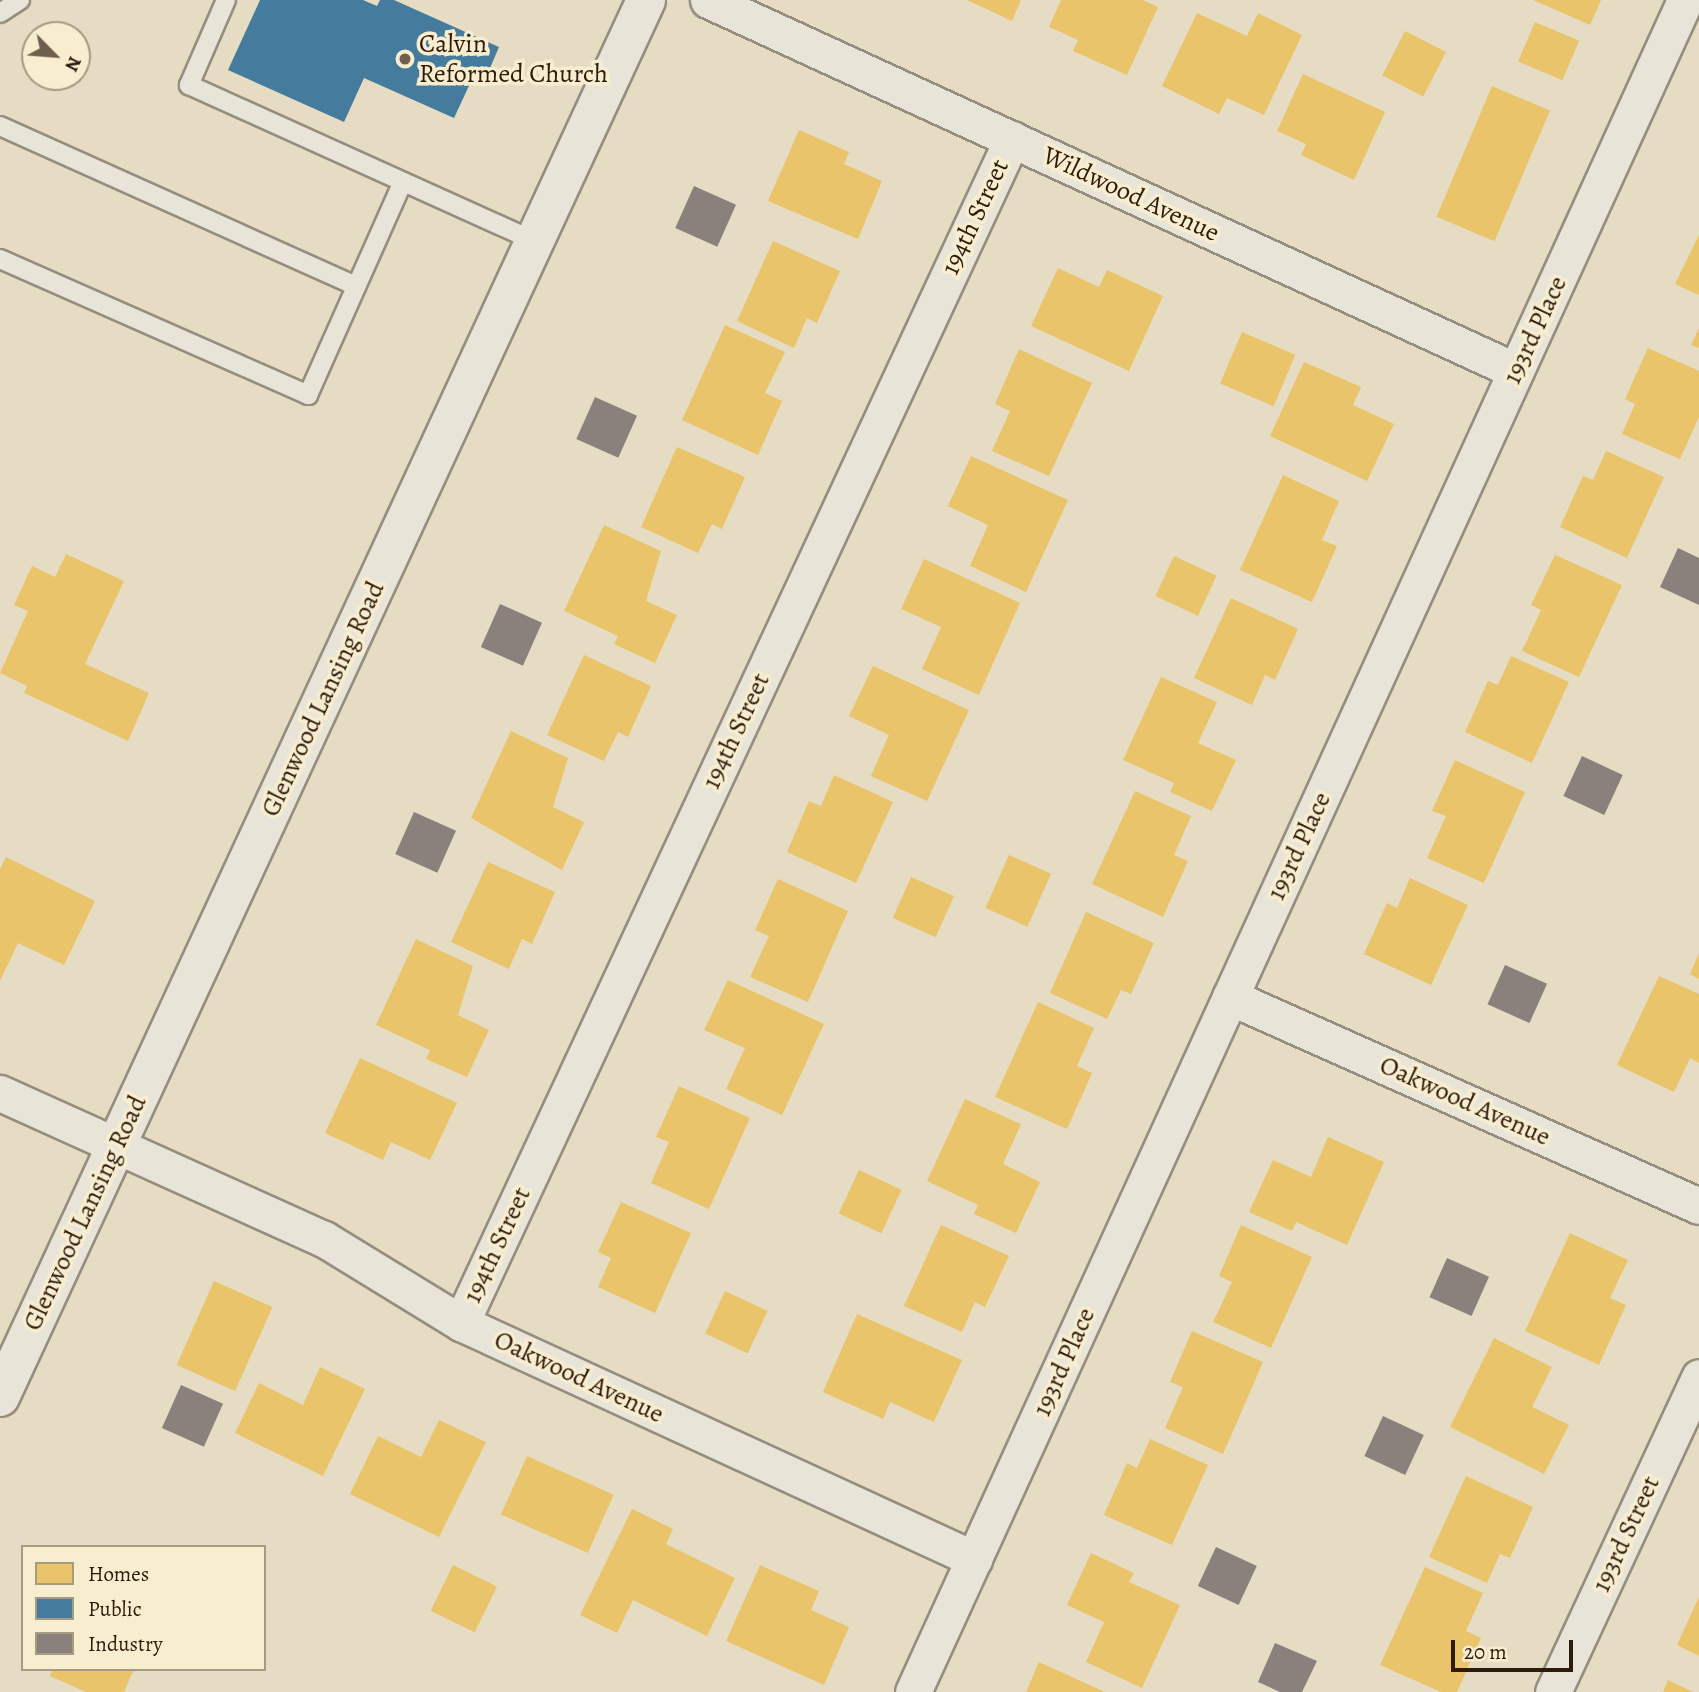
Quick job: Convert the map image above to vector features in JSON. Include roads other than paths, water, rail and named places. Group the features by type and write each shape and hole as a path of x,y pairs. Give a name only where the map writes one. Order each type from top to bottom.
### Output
{"main road":[{"name":"Glenwood Lansing Road","path":"0,1397 646,0"}],"street":[{"name":"Wildwood Avenue","path":"708,0 1516,371"},
{"name":"193rd Place","path":"913,1692 1685,0"},
{"name":"194th Street","path":"461,1322 1012,139"},
{"name":"Oakwood Avenue","path":"1230,997 1699,1206"},
{"name":"Oakwood Avenue","path":"0,1093 324,1239 461,1322 974,1559"},
{"name":"193rd Street","path":"1553,1692 1699,1377"}],"lane":[{"path":"0,13 20,0"},
{"path":"226,0 188,85 535,241"},
{"path":"0,126 356,286"},
{"path":"0,259 308,396 402,182"}],"place":[{"name":"Calvin Reformed Church","path":"405,59"}]}
